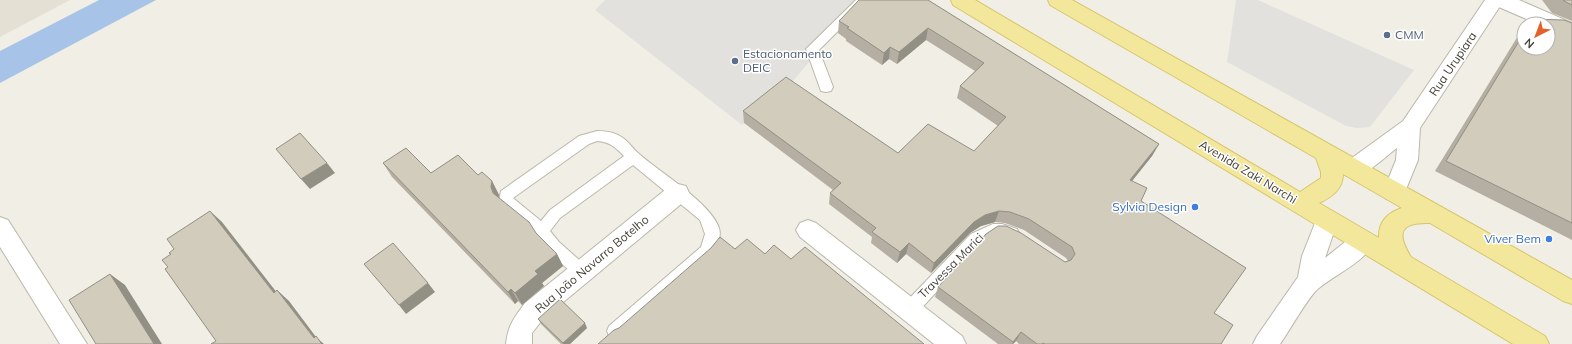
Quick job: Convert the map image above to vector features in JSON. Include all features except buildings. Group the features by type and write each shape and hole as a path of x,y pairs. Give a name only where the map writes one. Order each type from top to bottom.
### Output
{"main road":[{"name":"Avenida Zaki Narchi","path":"960,0 1536,344"},
{"path":"1056,0 1572,294"},
{"path":"1300,203 1324,191 1331,184 1334,175 1332,167 1324,152"},
{"path":"1403,265 1391,243 1393,224 1399,218 1408,214 1432,214"}],"street":[{"name":"Rua Urupiara","path":"1353,169 1410,127 1495,0"},
{"path":"1501,0 1572,31"},
{"name":"Rua Urupiara","path":"1394,192 1407,160 1410,127"},
{"name":"Rua João Navarro Botelho","path":"519,344 520,330 534,311 678,193"},
{"path":"1266,344 1309,280 1314,256 1327,220"},
{"path":"0,227 74,344"},
{"path":"808,230 953,344"},
{"path":"1309,280 1331,268 1363,241"}],"lane":[{"path":"826,86 812,49 863,0"},
{"path":"582,272 548,241 542,230 506,201 506,196 584,140 597,136 609,137 619,142 633,157 706,216 712,225 714,234 712,243 706,252 615,331"},
{"path":"542,230 555,214 633,157"},
{"name":"Travessa Marici","path":"908,310 976,239 985,232 995,229 1006,230 1023,240"}],"shaded area":[{"path":"0,0 70,0 0,37"},
{"name":"Estacionamento DEIC","path":"605,0 867,0 835,32 786,89 742,125 595,10"},
{"path":"1236,0 1258,0 1414,70 1370,127 1357,128 1346,126 1227,62"}],"water":[{"path":"99,0 156,0 0,83 0,51"}],"place":[{"name":"CMM","path":"1387,35"},
{"name":"Estacionamento DEIC","path":"735,61"},
{"name":"Sylvia Design","path":"1195,207"},
{"name":"Viver Bem","path":"1549,239"}]}
